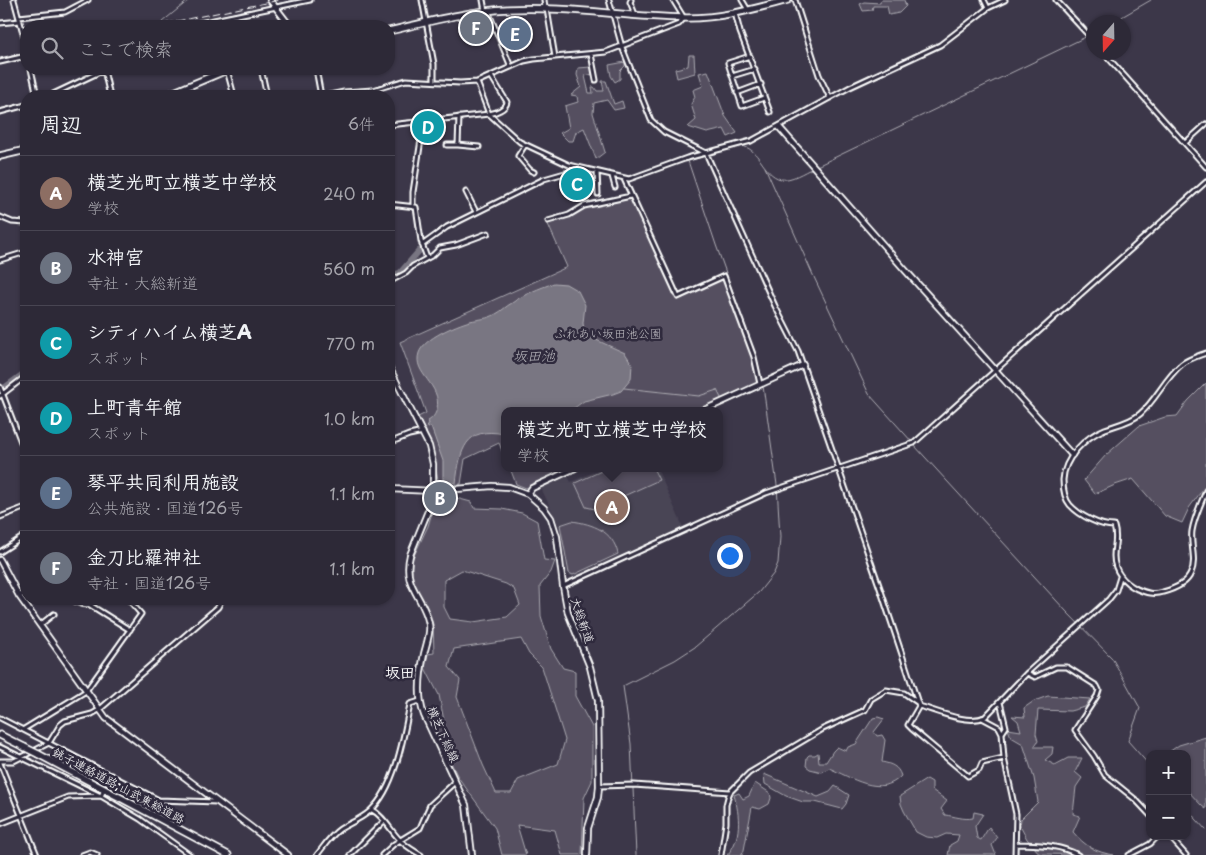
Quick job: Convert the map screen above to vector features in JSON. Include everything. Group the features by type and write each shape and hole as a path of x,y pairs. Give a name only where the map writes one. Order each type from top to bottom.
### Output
{"highway":[{"path":"395,30 486,11 507,9 546,9 684,18 735,13 788,0"},
{"path":"179,90 214,75"},
{"path":"0,156 20,151"},
{"name":"銚子連絡道路;山武東総道路","path":"0,735 228,855"}],"street":[{"path":"14,0 20,23"},
{"path":"0,23 65,12 88,0"},
{"path":"209,20 273,4 310,0"},
{"path":"422,0 434,64 434,81"},
{"path":"483,0 511,67"},
{"path":"544,0 556,57"},
{"path":"609,0 622,48 650,120 664,132 706,153 803,365 918,704 908,725 968,776 979,770 982,763 1004,758"},
{"path":"631,0 630,2 635,14"},
{"path":"373,90 406,80 477,82 534,59 591,54 622,48 679,24 684,18 673,0"},
{"path":"742,0 749,10"},
{"path":"795,0 819,75 830,98"},
{"path":"984,0 988,8"},
{"path":"477,82 489,114 525,145 576,168 629,179 706,153 752,141 898,63 923,54 940,45 988,8 1005,0"},
{"path":"1056,0 1086,32"},
{"path":"273,4 285,20"},
{"path":"735,13 770,112"},
{"path":"591,54 596,80"},
{"path":"750,56 728,64 742,106 764,98"},
{"path":"0,62 20,57"},
{"path":"1110,60 1206,168"},
{"path":"732,76 755,69"},
{"path":"32,75 35,90"},
{"path":"61,90 93,75"},
{"path":"106,75 109,90"},
{"path":"229,75 233,90"},
{"path":"262,75 266,90"},
{"path":"317,75 320,90"},
{"path":"395,124 489,114 505,107 507,102 490,76"},
{"path":"738,93 761,84"},
{"path":"0,112 20,107"},
{"path":"458,145 459,117"},
{"path":"413,207 413,192 424,120"},
{"path":"1185,143 1206,124"},
{"path":"779,127 1072,455"},
{"path":"447,145 479,147"},
{"path":"525,145 518,156 528,172 534,172"},
{"path":"422,245 447,227 476,212 544,179 572,171 576,168"},
{"path":"598,172 598,194"},
{"path":"612,176 614,188"},
{"path":"624,179 678,297 724,276 754,357 760,384"},
{"path":"562,586 766,493 914,443 1206,182"},
{"path":"466,192 476,212"},
{"path":"548,221 569,215 584,206 631,196"},
{"path":"395,205 416,207 422,245 427,258"},
{"path":"0,218 20,223"},
{"path":"395,279 445,246 456,245 488,233"},
{"path":"0,260 20,254"},
{"path":"982,718 1026,673 1109,599 1116,590 1120,577 1114,557 1117,535 1114,526 1104,526 1094,522 1072,507 1064,495 1065,467 1072,455 1102,431 1138,416 1152,402 1182,363 1206,353"},
{"path":"711,407 803,365"},
{"name":"横芝下総線","path":"395,378 423,432 431,456 433,491 430,506 408,563 410,582 429,624 429,633 422,665 420,701 424,716 466,805 472,855"},
{"path":"2,395 20,381"},
{"path":"0,387 20,440"},
{"path":"395,441 409,435 423,432"},
{"path":"528,494 532,488 566,472"},
{"name":"大総新道","path":"433,491 501,486 517,489 528,494 544,508 555,527 562,586 568,613 590,667 598,700 599,786 598,797 588,828 587,855"},
{"path":"395,489 433,491"},
{"path":"1120,577 1131,586 1147,593 1159,593 1183,584 1193,568 1192,532 1206,491"},
{"path":"0,517 20,509"},
{"path":"0,552 20,538"},
{"path":"0,560 19,596"},
{"path":"26,605 99,710 111,724 288,855"},
{"path":"86,605 90,605 130,630"},
{"path":"24,729 86,691 141,614 133,605"},
{"path":"37,855 0,762 14,761 49,743 65,720 92,714 99,710 219,605"},
{"path":"40,625 54,614"},
{"path":"1026,673 1035,677 1056,667 1066,667 1074,670 1097,686 1099,690 1097,696 1075,730 1105,775 1136,800 1146,811"},
{"path":"721,855 726,823 726,805 730,792 749,773 823,729 865,710 871,699 886,690 901,692 918,704 966,720 982,718 999,727 1002,733 1004,758 1016,814 1015,855"},
{"path":"317,855 339,830 363,817 372,810 382,797 403,743 410,704 420,701"},
{"path":"1000,701 1006,727 1002,733"},
{"path":"0,718 159,800 218,802"},
{"path":"0,747 100,796 140,819 190,855"},
{"path":"108,784 112,775"},
{"path":"382,855 394,844 420,828 430,805 455,782"},
{"path":"599,786 634,786 730,792"},
{"path":"100,796 103,792"},
{"path":"0,824 68,796 100,796"},
{"path":"372,810 400,840 421,855"},
{"path":"350,855 384,821"},
{"path":"1130,855 1154,840"},
{"path":"1173,840 1186,855"},
{"path":"1016,844 1045,845 1078,855"},
{"path":"82,855 90,852 97,855"}],"shaded area":[{"path":"593,472 659,472 683,527 573,577 565,573 559,526 541,488 568,476 571,482"}],"green space":[{"path":"881,0 904,0 906,6 899,13 889,15 887,6 873,6 872,10 863,11 860,4 864,2 880,3"},
{"path":"689,55 694,55 695,73 677,78 675,69 688,66"},
{"path":"625,62 625,66 620,71 620,79 615,82 611,76 609,65"},
{"path":"591,67 593,74 585,76 589,93 593,93 592,87 597,91 604,91 602,81 606,81 614,104 622,101 624,108 614,110 607,100 594,103 593,113 605,152 596,159 584,128 576,132 573,141 568,141 560,133 569,128 565,106 578,102 577,96 571,95 581,87 577,75 578,68"},
{"path":"708,71 725,116 737,133 728,137 724,129 707,133 688,127 696,120 691,104 695,97 693,90 703,86 699,73"},
{"name":"ふれあい坂田池公園","path":"628,199 632,200 677,299 723,278 753,358 759,382 705,407 501,407 501,448 499,443 465,459 461,484 439,485 431,442 418,417 426,413 400,342 567,267 547,222 571,216 585,208"},
{"path":"1206,383 1206,485 1189,508 1182,523 1165,516 1133,479 1095,494 1084,480 1106,455 1139,426 1165,417 1177,416 1188,401"},
{"path":"512,472 561,472 526,488 516,484"},
{"path":"599,472 655,472 659,480 595,509 586,507 575,483"},
{"path":"442,495 443,504 456,498 471,502 474,508 502,509 522,513 537,521 544,560 555,561 551,572 540,586 541,616 551,649 563,668 575,671 575,696 592,727 592,781 584,798 582,855 562,855 555,830 517,825 526,855 502,855 495,828 458,777 434,728 445,726 439,695 425,668 428,654 434,653 433,624 413,582 411,562 428,526 437,496","holes":["462,570 506,584 514,589 520,605 507,617 473,622 450,619 444,607 444,580","521,639 529,654 542,667 565,740 558,764 518,780 511,793 496,793 483,765 457,697 460,680 449,667 454,649"]},
{"path":"572,521 587,524 607,534 618,554 573,575 569,573 560,525"},
{"path":"1048,696 1090,699 1085,707 1070,711 1038,710 1036,734 1038,741 1034,747 1053,747 1052,754 1045,760 1055,765 1068,758 1082,758 1075,772 1082,778 1076,787 1073,814 1080,816 1073,832 1091,848 1114,855 1040,854 1027,839 1020,826 1021,819 1038,802 1034,778 1023,744 1011,737 1008,729 1021,731 1018,721 1012,716 1025,717 1024,708 1034,701"},
{"path":"873,718 884,719 874,732 877,736 882,735 885,740 882,762 894,766 901,776 893,782 875,786 865,784 829,768 822,772 806,766 809,755 818,753 819,762 826,762 837,747 846,751 848,747 856,744"},
{"path":"1206,737 1206,809 1191,794 1191,750 1172,750 1179,745"},
{"path":"764,774 818,797 830,792 835,786 849,795 842,809 815,802 803,802 786,796 765,784"},
{"path":"927,779 932,782 932,790 947,801 941,809 945,815 973,818 974,812 983,814 975,826 977,838 981,840 989,827 997,838 992,845 996,855 948,855 950,845 957,841 959,835 946,834 937,838 926,837 916,832 904,811 900,796"},
{"path":"755,783 770,793 769,804 760,809 752,807 742,855 727,855 735,842 738,826 738,811 734,795 739,793 743,799 749,796"}],"water":[{"name":"坂田池","path":"554,283 566,284 578,291 585,305 584,330 592,338 625,353 632,364 631,379 621,391 584,401 576,407 501,407 501,434 491,432 473,437 463,451 456,483 443,482 443,461 431,427 428,428 427,425 437,409 437,400 432,386 420,367 419,353 422,347 434,337 470,321 493,316 538,289"}],"waterway":[{"path":"164,20 189,0"},
{"path":"276,4 295,0"},
{"path":"1125,15 1151,0"},
{"path":"201,20 272,5"},
{"path":"817,166 1086,37"},
{"path":"56,90 88,75"},
{"path":"0,109 20,104"},
{"path":"709,155 728,148 746,147 757,155 769,172 781,179 793,177 813,168"},
{"path":"686,162 705,156"},
{"path":"688,161 756,356 763,382"},
{"path":"765,167 869,394 912,442"},
{"path":"395,274 400,273 419,251"},
{"path":"0,391 20,376"},
{"path":"636,855 631,744 623,686 675,660 695,647 759,592 774,573 778,563 780,537 777,485 763,386"},
{"path":"624,388 699,396 717,390 721,398"},
{"path":"914,445 1066,611 1112,658 1140,708 1128,741 1146,761"},
{"path":"1191,813 1206,830"}],"railway":[{"path":"182,20 280,0"},
{"path":"0,58 20,53"}],"place":[{"name":"金刀比羅神社","path":"476,28"},
{"name":"琴平共同利用施設","path":"515,34"},
{"name":"上町青年館","path":"428,127"},
{"name":"シティハイム横芝A","path":"577,184"},
{"name":"水神宮","path":"440,498"},
{"name":"横芝光町立横芝中学校","path":"612,507"}],"district":[{"name":"坂田","path":"400,671"}]}
